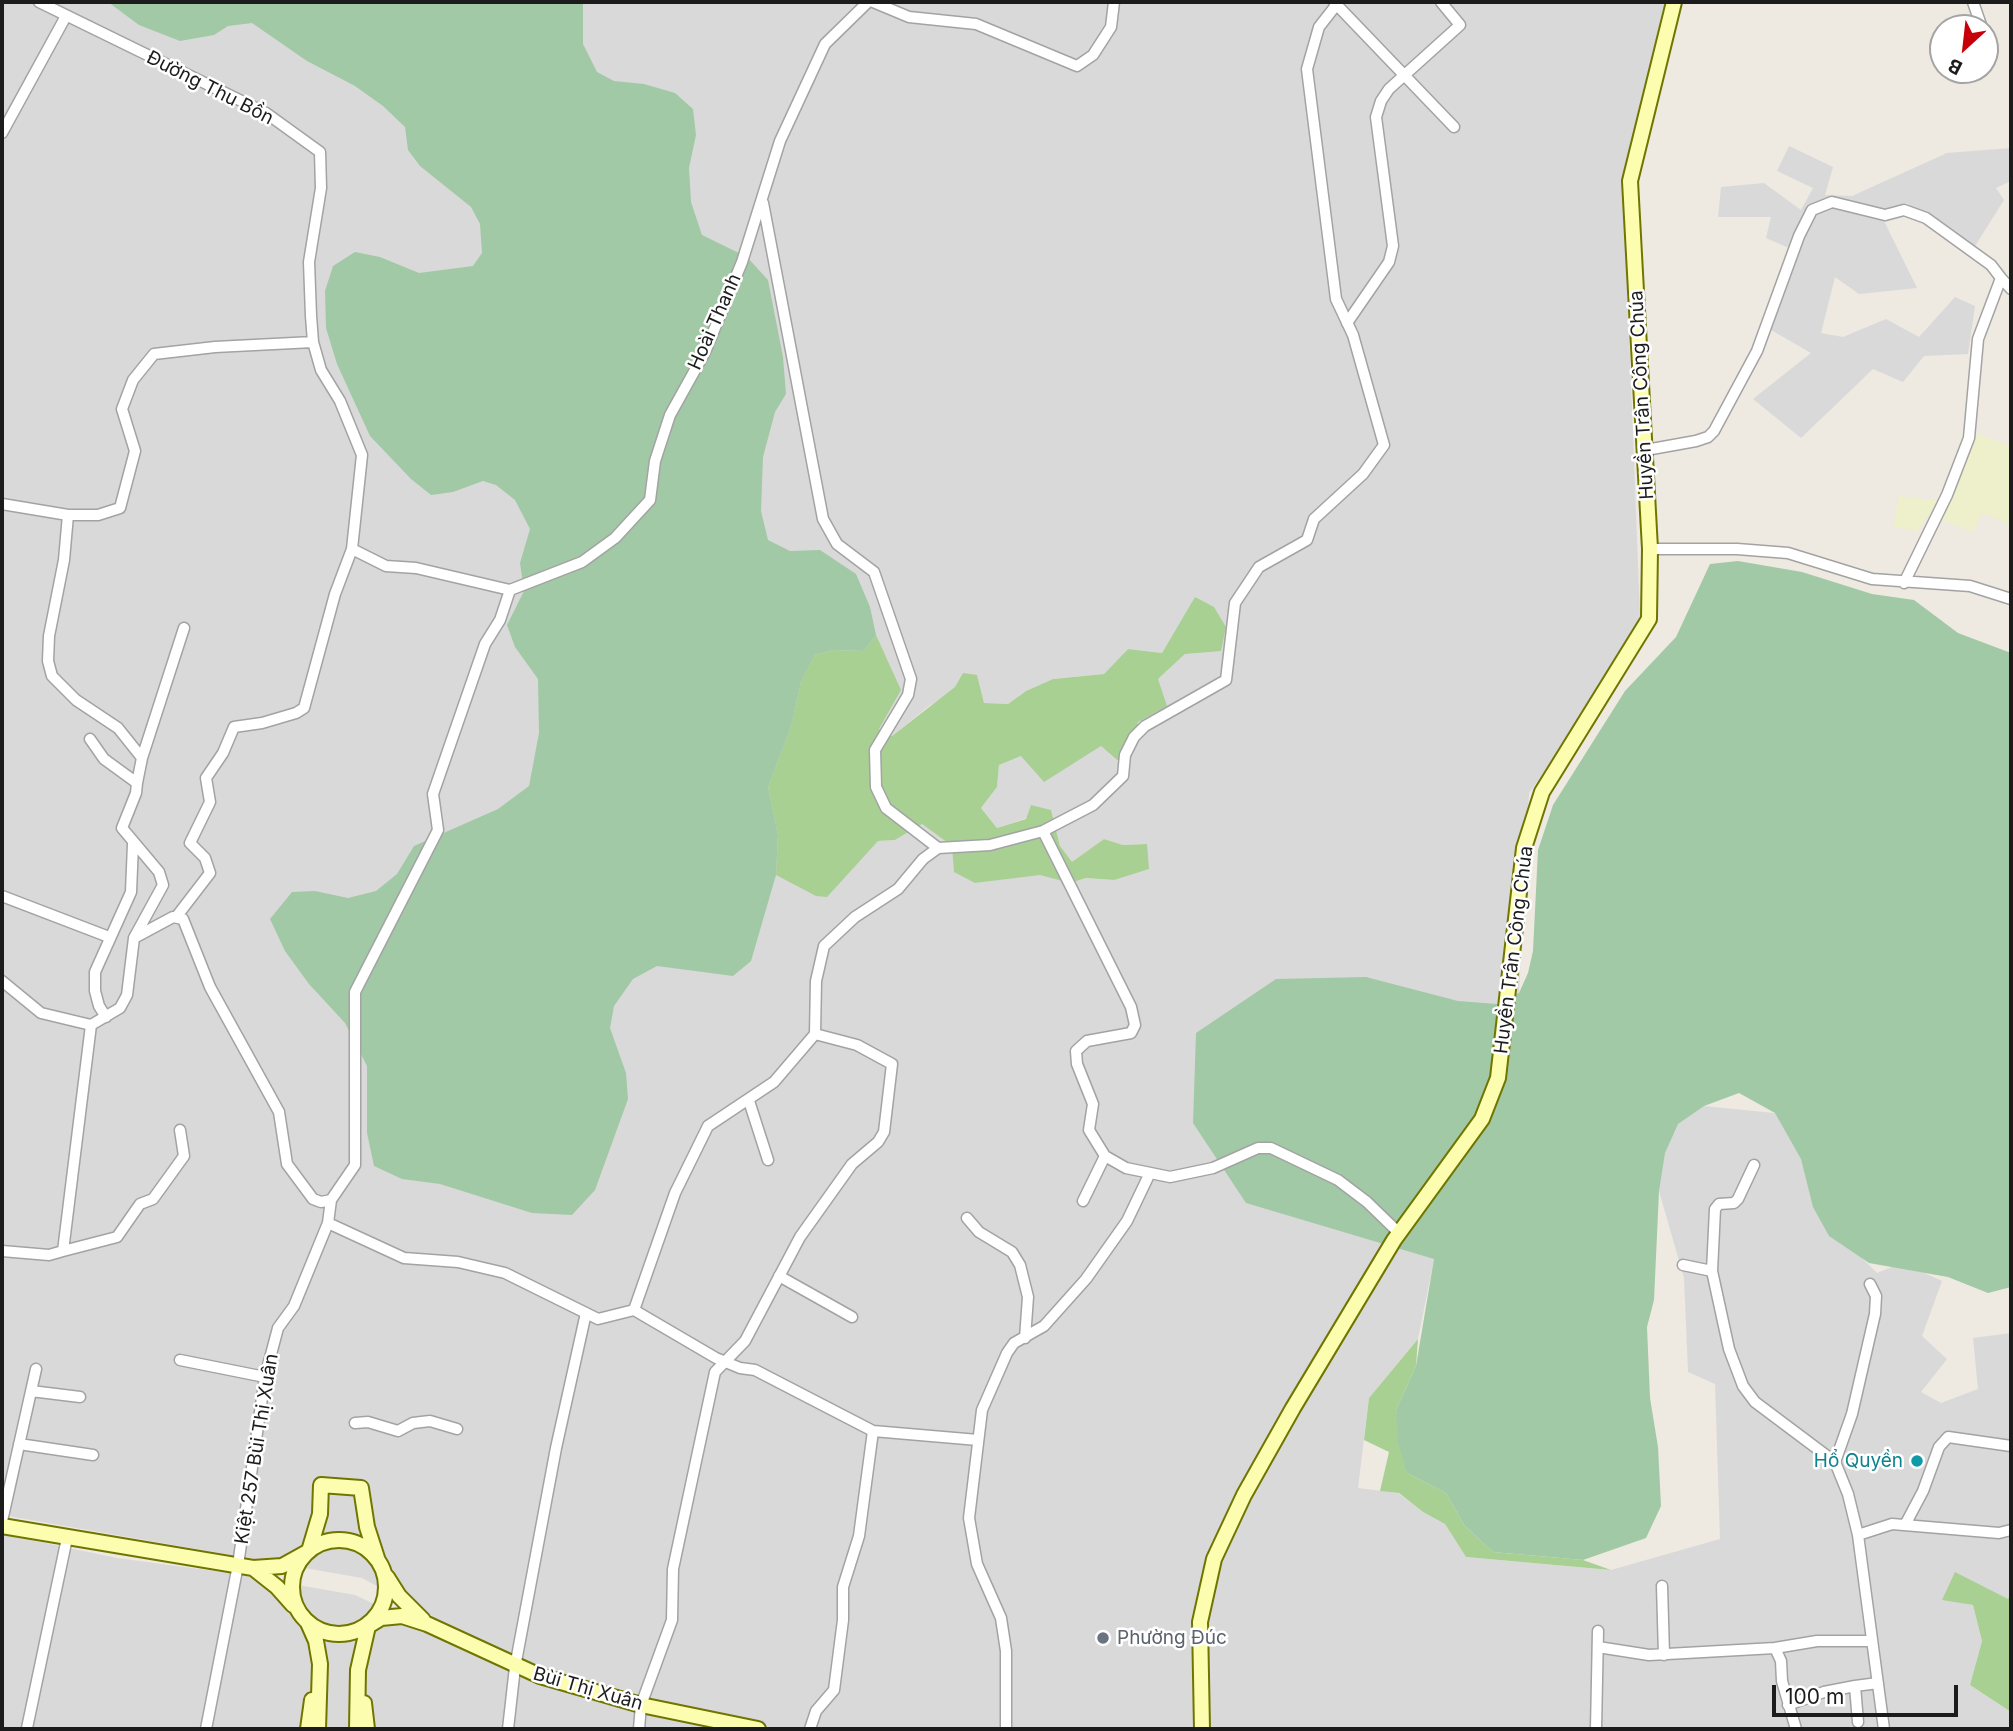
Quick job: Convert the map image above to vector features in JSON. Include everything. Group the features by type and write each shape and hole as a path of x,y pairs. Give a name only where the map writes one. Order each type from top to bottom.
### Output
{"street":[{"name":"Đường Thu Bồn","path":"38,2 265,113 320,152 321,188 309,262 313,342"},
{"path":"870,2 909,17 976,24 1077,66 1093,55 1108,33 1114,2"},
{"name":"Hoài Thanh","path":"510,590 582,562 615,538 649,500 655,461 670,415 705,352 763,201 763,188 780,141 825,44 870,2"},
{"path":"1347,323 1389,262 1393,246 1376,117 1389,89 1460,25 1441,2"},
{"name":"Huyền Trân Công Chúa","path":"1202,1729 1200,1622 1213,1559 1244,1495 1293,1408 1400,1234 1482,1119 1498,1078 1524,848 1542,792 1649,619 1650,549 1646,450 1630,181 1674,2"},
{"path":"634,1310 675,1193 704,1132 714,1120 749,1101 774,1082 816,1034 816,981 824,946 855,917 898,889 923,859 938,848 990,845 1043,831 1093,805 1123,776 1125,755 1134,737 1144,726 1226,680 1235,603 1259,567 1307,540 1314,519 1363,474 1384,445 1347,323 1336,299 1307,69 1319,27 1336,3 1403,77 1454,127"},
{"path":"2,133 66,16"},
{"path":"763,201 823,519 837,544 874,572 911,679 908,695 875,750 876,786 886,808 938,848"},
{"path":"1646,450 1696,441 1708,437 1714,430 1757,351 1807,218 1822,205 1843,204 1885,215 1904,210 1913,212 1950,234 1991,265 2011,289"},
{"path":"1904,583 1947,495 1969,438 1978,339 2001,278"},
{"path":"2,504 68,515 113,512 124,502 135,451 122,409 133,380 150,356 215,347 313,342 321,370 340,401 362,455 351,534 352,549 335,594 304,708 273,720 234,727 223,753 206,778 209,802 190,843 205,858 210,873 177,916 134,937"},
{"path":"68,515 64,560 49,636 48,661 52,676 76,700 118,728 142,758"},
{"path":"352,549 386,566 416,568 510,590"},
{"path":"1650,549 1737,549 1788,554 1872,579 1970,586 2011,599"},
{"name":"Kiệt 257 Bùi Thị Xuân","path":"206,1729 238,1565 265,1377 278,1328 294,1306 328,1223 331,1200 355,1165 355,992 438,830 433,794 485,644 500,620 510,590"},
{"path":"2,981 41,1013 91,1025 120,1008 127,995 134,937 163,885 159,872 133,845 122,828 136,793 142,758 184,628"},
{"path":"90,739 104,758 137,783"},
{"path":"1043,831 1131,1007 1135,1025 1131,1033 1087,1041 1076,1051 1077,1064 1093,1104 1089,1130 1104,1156 1149,1175 1170,1177 1191,1174 1255,1149 1271,1148 1346,1186 1400,1234"},
{"path":"106,1017 95,991 95,972 133,884 133,845"},
{"path":"2,896 109,937"},
{"path":"177,916 185,922 210,987 279,1112 287,1164 313,1199 321,1202 331,1200"},
{"path":"63,1251 91,1025"},
{"path":"639,1729 641,1705 672,1620 673,1569 715,1372 745,1341 800,1237 852,1164 882,1137 893,1068 890,1061 857,1045 816,1034"},
{"path":"749,1101 768,1160"},
{"path":"2,1251 49,1255 117,1237 140,1204 153,1199 184,1156 180,1130"},
{"path":"1083,1201 1104,1156"},
{"path":"1754,1165 1738,1199 1734,1203 1719,1204 1716,1209 1712,1270 1729,1349 1743,1386 1755,1402 1835,1462 1848,1494 1858,1535 1884,1729"},
{"path":"1006,1729 1006,1651 1002,1618 977,1564 969,1518 982,1410 1003,1360 1014,1343 1044,1326 1086,1279 1127,1221 1149,1175"},
{"path":"967,1218 979,1232 1012,1252 1020,1265 1028,1297 1025,1338"},
{"path":"328,1223 404,1258 458,1262 505,1273 598,1319 634,1310 727,1362 740,1368 755,1370 873,1432 978,1440"},
{"path":"1683,1265 1712,1270"},
{"path":"779,1276 852,1317"},
{"path":"1835,1462 1852,1413 1875,1314 1876,1296 1870,1284"},
{"path":"508,1729 515,1667 556,1448 586,1313"},
{"path":"180,1360 265,1377"},
{"path":"2,1521 36,1369"},
{"path":"31,1391 80,1397"},
{"path":"355,1423 368,1422 398,1431 414,1423 430,1422 457,1429"},
{"path":"810,1729 816,1711 834,1690 843,1620 843,1587 859,1536 873,1432"},
{"path":"1905,1525 1923,1491 1939,1447 1948,1437 2011,1446"},
{"path":"19,1444 93,1455"},
{"path":"298,1610 292,1595 293,1578 299,1563 309,1551 320,1514 321,1485 361,1488 367,1527 387,1586 379,1615 368,1626 358,1670 357,1729"},
{"path":"1858,1535 1892,1524 1999,1533 2011,1530"},
{"path":"2,1526 253,1568 282,1566 322,1543 352,1542 380,1565 399,1595 427,1624"},
{"path":"27,1728 67,1538"},
{"path":"253,1568 277,1587 298,1610 308,1623 316,1641 320,1664 318,1729"},
{"path":"1662,1586 1664,1655"},
{"path":"308,1623 321,1631 337,1635 354,1633 382,1618 402,1616 427,1624"},
{"name":"Bùi Thị Xuân","path":"427,1624 515,1667 641,1705 758,1729"},
{"path":"1596,1729 1598,1631"},
{"path":"1598,1647 1664,1655 1775,1648 1816,1641 1872,1640"},
{"path":"1775,1648 1781,1661 1788,1705 1796,1729"},
{"path":"308,1729 320,1664"},
{"path":"358,1670 367,1729"},
{"path":"1788,1705 1824,1692 1878,1683"},
{"path":"1855,1686 1857,1722"}],"shaded area":[{"path":"2,2 1665,2 1623,178 1640,615 1618,670 1529,793 1519,993 1434,1259 1418,1339 1369,1398 1358,1488 1398,1493 1445,1524 1466,1557 1611,1570 1720,1539 1715,1384 1688,1372 1684,1278 1659,1191 1659,1110 1704,1106 1814,1117 1818,1214 1877,1273 1902,1263 1942,1281 1922,1336 1947,1359 1921,1392 1941,1403 1978,1389 1973,1338 2011,1333 2011,1593 2009,1600 1942,1599 1973,1605 1982,1641 1970,1685 2011,1712 2011,1729 761,1729 535,1665 436,1618 362,1578 2,1515","holes":["1195,598 1221,650 1185,654 1158,679 1138,722 1125,768 1101,746 1021,756 999,765 997,787 981,808 997,828 1051,810 1060,846 1072,863 1104,839 1123,845 1147,844 1114,880 1086,878 1070,883 1040,874 975,883 952,846 922,824 895,840 878,841 879,729 892,736 929,706 977,676 984,703 1008,704 1026,691 1053,679 1104,674 1128,649 1162,653"]},
{"path":"1789,146 1833,167 1825,195 1852,196 1947,153 2011,148 2011,181 1996,188 2004,200 1970,254 1907,203 1883,219 1917,288 1859,294 1835,277 1821,333 1843,337 1886,319 1919,337 1955,297 1975,306 1968,354 1924,356 1903,382 1873,369 1801,438 1753,399 1811,353 1771,330 1798,252 1766,238 1771,217 1718,217 1721,187 1764,183 1801,210 1813,188 1777,171"},
{"path":"2,1534 117,1558 229,1573 355,1595 536,1681 714,1729 2,1729"}],"green space":[{"path":"108,2 583,2 583,44 597,72 614,81 644,84 675,93 693,109 696,135 689,168 691,202 702,235 747,257 768,280 783,357 786,394 775,412 763,457 761,511 768,540 790,551 820,550 856,574 870,607 876,635 864,651 833,650 815,655 801,682 791,727 768,787 778,835 776,875 751,961 733,976 657,966 633,979 614,1006 610,1028 626,1073 628,1099 595,1190 572,1215 532,1213 440,1184 402,1179 374,1166 367,1133 367,1066 345,1023 309,984 285,951 270,919 292,892 315,891 348,898 376,891 397,874 414,846 498,809 529,786 539,733 538,679 515,647 507,625 524,591 520,563 530,529 515,500 496,485 483,481 453,492 431,495 411,479 370,436 337,364 326,328 325,291 333,266 355,252 380,257 419,273 473,266 482,253 480,224 471,207 420,166 408,150 405,127 383,106 355,86 307,61 252,23 228,26 214,35 180,41 139,25"},
{"path":"1964,429 2011,446 2011,525 1982,513 1973,532 1928,515 1918,531 1893,527 1899,496 1943,501"},
{"path":"1738,561 1802,572 1872,594 1914,600 1958,633 2011,653 2011,1287 1988,1293 1948,1277 1869,1263 1829,1236 1813,1207 1801,1159 1775,1113 1739,1093 1704,1106 1678,1124 1665,1153 1659,1191 1654,1300 1647,1327 1650,1398 1658,1447 1661,1506 1646,1538 1583,1560 1493,1552 1464,1525 1446,1493 1407,1473 1398,1443 1396,1410 1416,1366 1434,1259 1246,1203 1193,1123 1196,1033 1276,979 1366,977 1458,1001 1497,1004 1519,993 1528,973 1533,951 1538,850 1553,805 1625,691 1676,637 1710,564"},
{"path":"1195,597 1214,607 1226,627 1221,651 1185,654 1158,679 1167,706 1138,722 1126,768 1101,746 1044,782 1021,756 999,765 997,787 981,808 997,828 1026,819 1031,805 1051,810 1060,846 1072,862 1104,839 1123,845 1147,844 1149,869 1114,880 1086,878 1070,883 1040,875 975,883 954,872 952,846 922,824 895,840 878,841 827,897 816,896 776,875 778,835 768,787 791,727 801,682 815,655 833,650 864,651 876,635 901,690 879,729 892,736 955,687 963,673 977,675 984,703 1008,704 1026,691 1053,679 1104,674 1128,649 1162,653"},
{"path":"1418,1339 1416,1366 1396,1410 1407,1473 1446,1493 1464,1525 1493,1552 1583,1560 1611,1570 1466,1557 1445,1524 1423,1512 1399,1493 1380,1491 1389,1452 1364,1440 1369,1398"},
{"path":"1955,1572 2008,1599 2011,1593 2011,1712 1970,1685 1982,1641 1973,1605 1942,1600"}],"place":[{"name":"Hổ Quyền","path":"1917,1461"},
{"name":"Phường Đúc","path":"1103,1638"}]}
